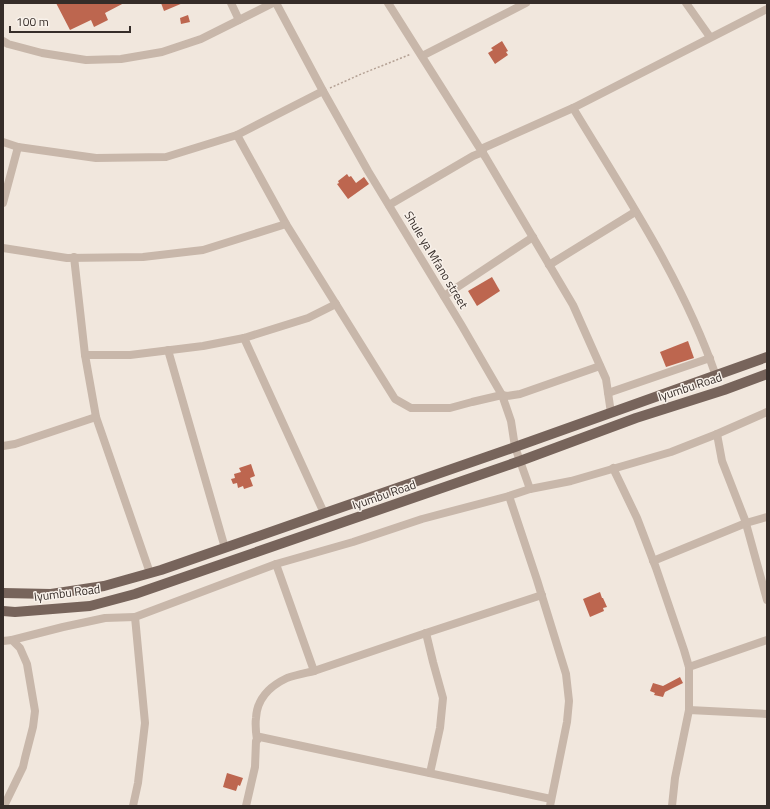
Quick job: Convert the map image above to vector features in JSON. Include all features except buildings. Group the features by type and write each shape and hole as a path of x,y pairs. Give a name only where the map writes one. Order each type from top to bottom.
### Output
{"main road":[{"name":"Iyumbu Road","path":"3,593 51,594 104,586 150,573 515,447 767,357"},
{"name":"Iyumbu Road","path":"3,611 15,612 90,606 135,594 214,568 520,461 636,418 724,390 767,374"}],"street":[{"path":"231,3 239,20"},
{"path":"3,41 8,44 42,53 86,60 121,59 162,52 201,39 272,3"},
{"name":"Shule ya Mfano street","path":"276,3 368,172 444,296 502,396 511,421 515,447 530,489"},
{"path":"388,3 482,150 573,306 606,378 611,413"},
{"path":"422,56 526,3"},
{"path":"686,3 710,37"},
{"path":"389,205 482,150 573,108 767,9"},
{"path":"3,142 18,146 96,158 166,157 237,135 323,91"},
{"path":"573,108 662,256 697,326 716,376"},
{"path":"237,135 286,224 395,399 411,408 450,408 472,402 520,394 600,366"},
{"path":"3,203 18,146"},
{"path":"549,265 635,212"},
{"path":"3,248 67,258 143,257 203,250 286,224"},
{"path":"444,296 533,237"},
{"path":"74,257 85,355 96,418 150,573"},
{"path":"85,355 130,355 203,346 244,338 308,318 336,304"},
{"path":"244,338 324,513"},
{"path":"168,350 225,548"},
{"path":"608,393 710,358"},
{"path":"7,641 105,618 135,617 276,564 353,542 422,518 509,496 530,489 571,481 671,452 767,412"},
{"path":"3,446 15,444 96,418"},
{"path":"717,434 722,461 746,523 767,600"},
{"path":"613,468 637,518 689,667 689,710 672,806"},
{"path":"257,740 260,737 430,773 551,802 567,722 569,701 566,674 542,595 509,496"},
{"path":"653,561 746,523 767,517"},
{"path":"276,564 314,671"},
{"path":"246,806 255,767 257,709 260,700 266,692 274,686 288,678 314,671 542,595"},
{"path":"133,806 138,783 145,723 135,617"},
{"path":"426,633 444,698 440,728 430,773"},
{"path":"689,667 767,640"},
{"path":"4,806 23,767 33,727 35,711 26,664 20,648 7,641"},
{"path":"689,710 767,714"}],"path":[{"path":"323,91 410,54 422,56"}]}
